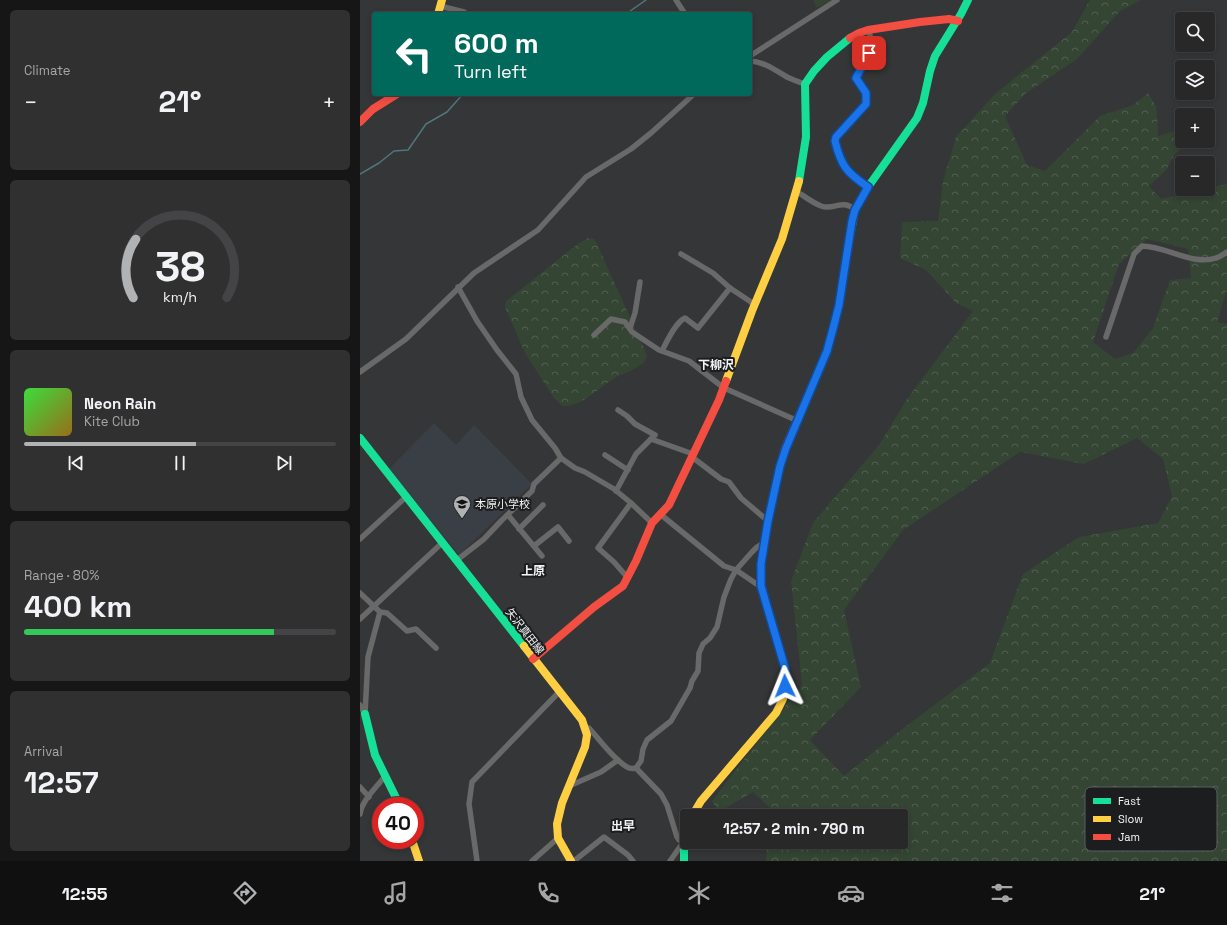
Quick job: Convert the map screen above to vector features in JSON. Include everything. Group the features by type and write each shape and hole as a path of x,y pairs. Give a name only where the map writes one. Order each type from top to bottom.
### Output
{"street":[{"path":"676,0 684,12"},
{"path":"752,55 837,0"},
{"path":"696,809 701,801 776,713 783,699 785,668 761,586 761,564 768,521 780,466 786,448 827,351 839,305 851,226 855,210 868,187 917,118 923,106 927,80 935,56 958,21 968,0"},
{"path":"440,7 464,12"},
{"path":"533,659 594,607 622,586 636,561 652,523 669,504 693,456 724,388 754,306 782,239 801,173 806,137 805,84 817,67 854,35 869,30 944,19 958,21"},
{"path":"868,187 852,176 844,166 835,141 836,137 866,104 866,93 856,78 872,46 869,30"},
{"path":"752,61 766,64 789,78 805,84"},
{"path":"360,122 374,109 394,96"},
{"path":"360,372 406,339 474,273 538,230 586,177 631,149 692,96"},
{"path":"796,191 821,206 828,207 846,204 855,210"},
{"path":"1106,337 1134,254 1142,246 1151,246 1193,259 1216,258 1227,252"},
{"path":"681,254 713,273 730,288 751,302 754,306"},
{"path":"630,328 635,313 640,282"},
{"path":"458,287 481,326 497,350 516,374 521,397 532,420 555,448 561,458 574,468 585,472 616,491 652,523"},
{"path":"662,351 682,320 685,318 698,328 730,288"},
{"path":"594,335 611,319 625,322 632,332 662,351 690,361 724,388 798,420"},
{"path":"616,491 636,454 655,434 635,424 628,416 618,410"},
{"name":"矢沢真田線","path":"360,438 407,496 533,659 560,691 582,720 585,728"},
{"path":"651,439 693,456 721,479 728,482 741,498 768,521"},
{"path":"605,455 628,470"},
{"path":"457,560 484,538 508,515 532,491 534,484 561,458"},
{"path":"360,539 407,496"},
{"path":"627,577 614,562 598,548 631,503"},
{"path":"520,529 543,505"},
{"path":"660,514 724,566 736,570 761,586"},
{"path":"508,515 542,556"},
{"path":"534,546 558,527 569,541"},
{"path":"636,768 640,761 642,749 647,740 671,721 690,688 698,671 700,649 717,627 724,597 736,570 758,547 765,542"},
{"path":"360,619 375,607 442,543"},
{"path":"360,593 380,612 387,614 407,631 416,629 436,648"},
{"path":"365,714 368,657 380,612"},
{"path":"477,861 469,804 472,782 560,691"},
{"path":"360,705 365,714 375,755 396,797"},
{"path":"585,728 589,728 618,760 628,768 636,768"},
{"path":"585,728 587,735 584,747 559,814 557,824 558,838 572,861 604,837 628,855 633,861"},
{"path":"569,786 601,772 618,760"},
{"path":"636,768 661,794 667,805 677,837 680,840"},
{"path":"360,814 361,809 369,797 386,776"},
{"path":"360,787 369,797"},
{"path":"532,861 558,838"},
{"path":"670,861 680,847"},
{"path":"415,849 419,861"},
{"path":"684,849 684,861"}],"shaded area":[{"name":"本原小学校","path":"434,423 456,445 474,425 532,484 459,555 389,469"}],"green space":[{"path":"813,0 831,0 817,8"},
{"path":"1090,0 1141,0 1120,11 1077,59 1025,94 1005,116 1027,165 1045,171 1100,116 1133,105 1148,93 1156,106 1158,136 1175,131 1175,148 1182,148 1174,155 1166,170 1149,186 1161,199 1175,196 1215,196 1215,187 1227,184 1227,290 1217,322 1227,324 1227,861 766,861 767,849 908,849 908,809 770,809 753,792 724,809 717,809 712,801 802,684 791,581 813,523 879,445 907,399 973,311 956,303 926,270 900,258 902,222 938,221 943,181 956,137 995,94 1072,32","holes":["1147,239 1188,249 1191,278 1170,280 1153,328 1133,353 1115,359 1093,342 1119,264","1137,438 1163,459 1172,496 1158,523 1079,537 1023,574 990,663 901,730 844,776 810,740 861,687 844,610 903,530 1020,452 1084,464"]},
{"path":"588,238 594,239 597,244 647,355 643,364 613,379 589,397 576,404 562,406 554,398 525,353 505,307 506,301 579,243"}],"waterway":[{"path":"629,12 646,0"},
{"path":"360,174 379,163 394,151 408,150 426,124 447,112 461,96"}],"traffic: fast":[{"path":"846,258 855,210 868,187 917,118 923,103 935,56 968,0"},
{"path":"799,181 806,137 805,84 814,71 827,57 850,38"},
{"path":"360,438 524,646"},
{"path":"365,714 375,755 396,797"},
{"path":"684,849 684,861"}],"traffic: slow":[{"path":"439,12 442,0"},
{"path":"726,381 752,311 782,239 799,181"},
{"path":"696,809 701,801 776,713 783,699 785,668 761,587 761,573"},
{"path":"524,646 582,720 587,735 585,747 562,803 557,824 558,838 571,861"},
{"path":"415,849 419,861"}],"traffic: jam":[{"path":"850,38 868,30 949,19 958,21"},
{"path":"360,122 373,109 394,96"},
{"path":"761,573 761,564 768,521 780,466 785,448 827,351 839,305 846,258"},
{"path":"533,659 594,607 623,586 636,561 652,523 669,505 719,400 726,381"}],"place":[{"name":"本原小学校","path":"462,519"}],"district":[{"name":"下柳沢","path":"716,365"},
{"name":"上原","path":"533,571"},
{"name":"出早","path":"623,826"}],"route":[{"path":"785,686 785,668 761,586 761,564 768,521 780,466 786,448 827,351 839,305 852,221 855,210 868,187 852,176 844,166 835,141 836,137 866,104 866,93 856,78 869,53"}]}
